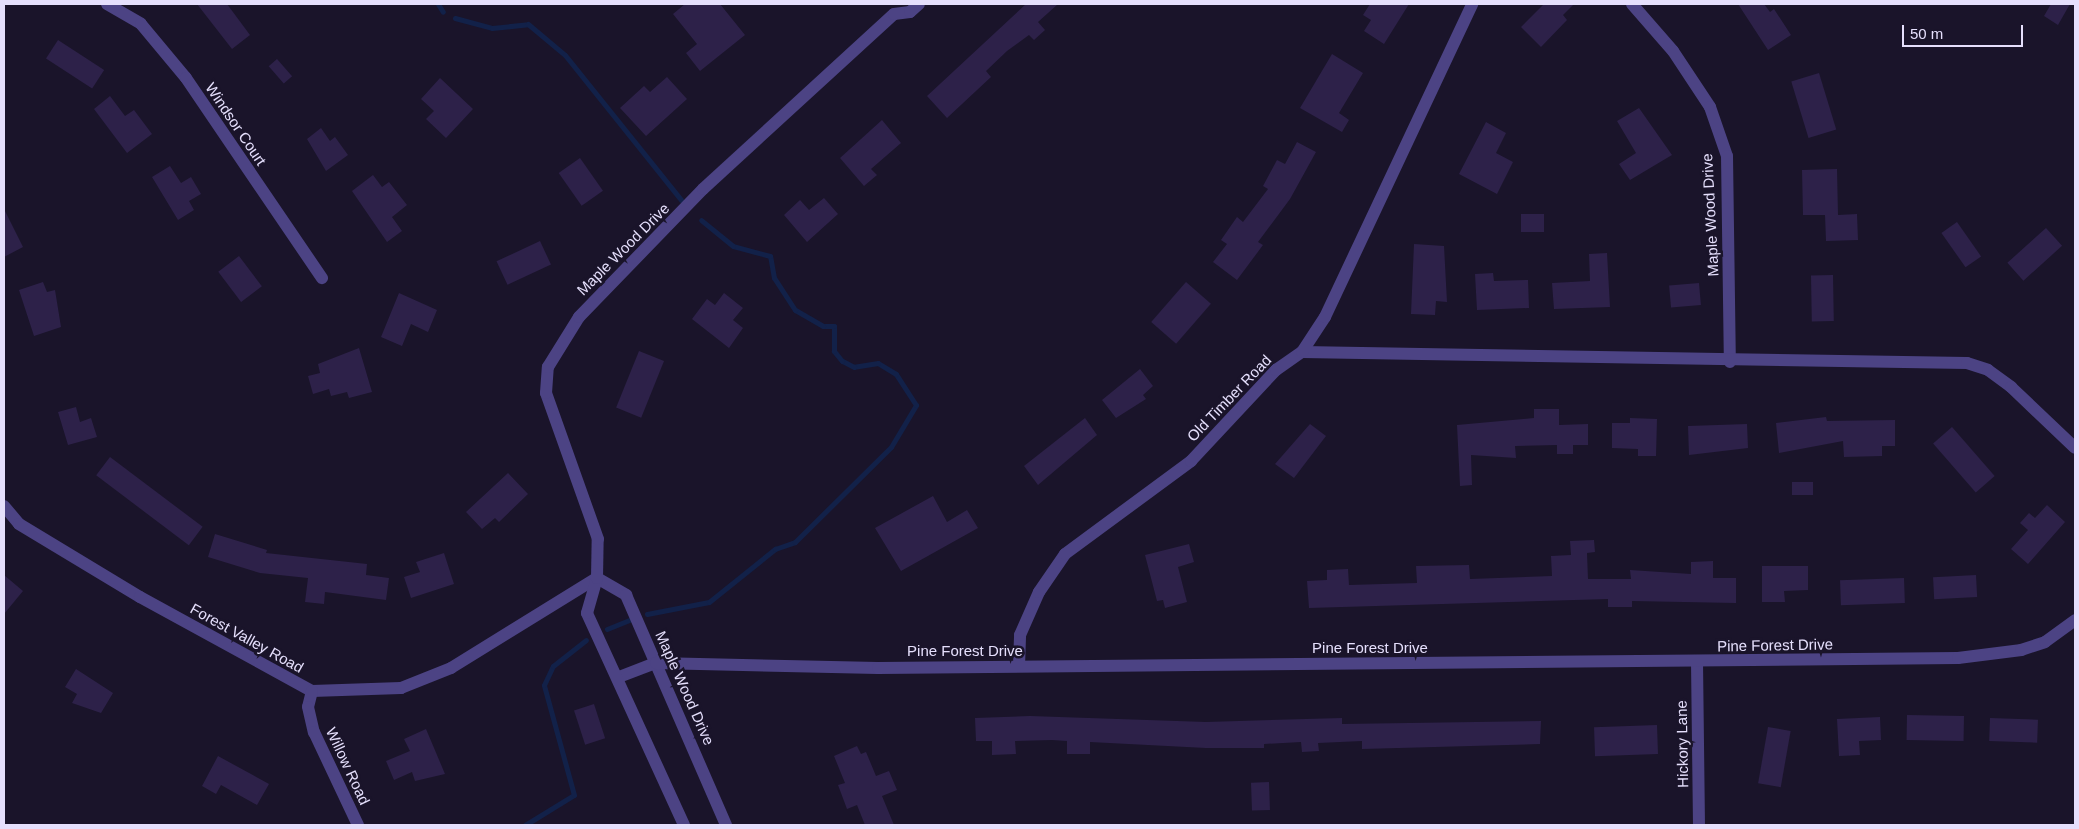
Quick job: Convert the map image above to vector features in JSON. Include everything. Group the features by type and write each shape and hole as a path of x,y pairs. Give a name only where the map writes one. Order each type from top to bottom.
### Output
{"street":[{"name":"Windsor Court","path":"107,4 141,24 186,78 322,278"},
{"name":"Maple Wood Drive","path":"684,825 619,677 587,613 598,578 598,539 546,393 548,367 579,317 703,189 894,9 910,12 919,4"},
{"name":"Old Timber Road","path":"1019,666 1020,635 1039,592 1065,554 1191,461 1276,370 1302,352 1325,318 1472,4"},
{"name":"Maple Wood Drive","path":"1632,4 1673,51 1710,106 1727,156 1730,362"},
{"path":"1302,352 1730,362 1967,363 2012,386 2075,448"},
{"name":"Forest Valley Road","path":"4,506 19,524 140,597 312,691 401,688 451,668 598,578"},
{"name":"Maple Wood Drive","path":"598,578 626,595 726,825"},
{"name":"Pine Forest Drive","path":"656,663 1019,666 1697,662 1998,655 2046,642 2075,620"},
{"name":"Hickory Lane","path":"1697,662 1699,825"},
{"path":"619,677 656,663"},
{"name":"Willow Road","path":"312,691 308,707 314,732 358,825"}],"building":[{"path":"197,4 227,4 250,35 232,49"},
{"path":"685,4 720,4 745,35 700,71 686,53 697,44 673,14"},
{"path":"1026,4 1058,4 1038,22 1045,30 1034,40 1029,35 1007,51 986,71 991,77 947,118 927,96"},
{"path":"1370,4 1409,4 1384,44 1364,31 1371,20 1363,15"},
{"path":"1544,4 1574,4 1563,15 1567,20 1541,47 1521,27"},
{"path":"1738,4 1764,4 1770,12 1774,9 1791,35 1768,50"},
{"path":"2051,4 2070,4 2058,25 2044,16"},
{"path":"58,40 104,70 92,88 46,58"},
{"path":"1332,54 1363,73 1339,113 1349,120 1342,132 1300,108"},
{"path":"277,59 292,76 284,84 269,66"},
{"path":"1819,73 1836,129 1809,138 1791,81"},
{"path":"667,77 687,99 646,136 620,108 644,86 650,92"},
{"path":"440,78 473,109 446,138 426,119 434,111 421,99"},
{"path":"110,96 125,116 134,110 152,134 127,153 94,109"},
{"path":"1639,108 1672,155 1630,180 1619,164 1636,153 1617,121"},
{"path":"882,120 901,143 871,169 877,175 864,186 840,158"},
{"path":"1486,122 1506,133 1496,153 1513,162 1497,194 1459,174"},
{"path":"321,128 330,141 335,137 348,155 326,171 307,139"},
{"path":"1297,142 1316,152 1290,199 1258,242 1263,245 1237,280 1213,262 1227,244 1221,240 1237,217 1243,222 1268,189 1263,186 1277,160 1285,164"},
{"path":"580,158 603,191 582,206 559,173"},
{"path":"170,166 181,183 191,177 201,194 189,201 194,210 178,220 152,177"},
{"path":"1837,169 1838,215 1857,214 1858,240 1826,241 1825,215 1803,215 1802,170"},
{"path":"373,175 382,187 389,182 407,205 392,217 402,231 387,242 352,191"},
{"path":"824,198 838,214 807,242 784,215 800,200 809,210"},
{"path":"4,209 23,247 4,257"},
{"path":"1521,214 1544,214 1544,232 1521,232"},
{"path":"1957,222 1981,256 1966,267 1941,233"},
{"path":"2046,228 2062,246 2023,281 2007,263"},
{"path":"540,241 551,265 507,285 496,261"},
{"path":"1414,244 1444,246 1447,302 1436,301 1435,315 1411,314"},
{"path":"1607,253 1610,307 1554,309 1552,283 1590,281 1589,254"},
{"path":"239,256 262,286 241,302 218,272"},
{"path":"1493,273 1494,281 1528,280 1529,308 1477,310 1475,274"},
{"path":"1811,275 1833,275 1834,321 1812,321"},
{"path":"43,282 47,292 55,290 61,327 34,336 19,290"},
{"path":"1186,282 1211,304 1176,344 1151,322"},
{"path":"1699,283 1701,305 1671,308 1669,286"},
{"path":"399,293 437,310 428,332 411,324 402,346 381,337"},
{"path":"724,293 743,308 733,320 743,328 729,348 692,319 707,299 715,305"},
{"path":"359,348 372,392 349,398 347,392 331,396 329,389 313,394 308,376 320,373 318,364"},
{"path":"639,351 664,361 641,418 616,408"},
{"path":"1140,369 1153,386 1143,395 1146,399 1116,418 1102,400"},
{"path":"76,407 80,422 91,418 97,437 68,445 58,412"},
{"path":"1534,409 1559,409 1559,425 1588,424 1588,445 1573,445 1573,454 1557,454 1557,445 1515,446 1516,458 1471,455 1472,485 1460,486 1457,425 1534,418"},
{"path":"1826,417 1827,421 1895,420 1895,446 1882,446 1882,456 1844,457 1843,441 1779,453 1776,423"},
{"path":"1085,418 1097,435 1038,485 1024,466"},
{"path":"1630,418 1657,419 1656,456 1638,456 1638,449 1612,448 1612,423 1630,423"},
{"path":"1310,424 1326,436 1294,478 1275,464"},
{"path":"1747,424 1748,448 1689,455 1688,426"},
{"path":"1952,427 1995,476 1976,492 1933,443"},
{"path":"110,457 203,527 189,545 96,475"},
{"path":"508,473 528,494 499,522 495,518 482,529 466,512"},
{"path":"1792,482 1813,482 1813,495 1792,495"},
{"path":"933,496 947,522 967,510 978,528 901,571 875,528"},
{"path":"2047,505 2065,522 2028,564 2011,549 2028,530 2020,523 2029,513 2035,518"},
{"path":"215,534 267,550 266,553 367,564 366,575 389,578 386,600 325,592 324,604 305,602 308,578 260,573 208,557"},
{"path":"1594,540 1595,552 1587,553 1588,579 1631,579 1630,570 1691,574 1691,562 1713,561 1713,578 1736,578 1736,603 1632,601 1632,607 1608,607 1608,599 1309,608 1307,581 1327,580 1327,570 1348,569 1349,585 1417,583 1416,566 1469,565 1470,579 1552,576 1551,556 1571,555 1570,541"},
{"path":"1189,544 1194,562 1178,567 1187,602 1165,608 1163,600 1157,601 1145,555"},
{"path":"444,553 454,584 411,598 404,577 420,572 416,562"},
{"path":"1762,566 1808,566 1808,590 1784,591 1785,602 1762,602"},
{"path":"4,575 23,591 4,614"},
{"path":"1976,575 1977,597 1934,599 1933,577"},
{"path":"1904,578 1905,603 1841,605 1840,580"},
{"path":"76,669 113,693 101,713 72,703 77,694 65,687"},
{"path":"594,704 605,738 585,745 574,710"},
{"path":"1907,715 1964,716 1964,741 1907,740"},
{"path":"1030,716 1206,722 1342,718 1342,724 1541,721 1540,744 1362,749 1362,741 1318,743 1319,751 1302,752 1301,742 1264,744 1264,748 1206,748 1090,742 1090,754 1067,754 1067,741 1052,740 1015,741 1016,754 992,755 992,741 976,741 975,718"},
{"path":"1880,717 1881,740 1859,741 1860,755 1839,756 1837,719"},
{"path":"1990,718 2038,720 2037,743 1989,741"},
{"path":"1657,725 1658,754 1595,756 1594,727"},
{"path":"1768,727 1791,731 1781,787 1758,783"},
{"path":"426,729 445,774 415,781 412,772 394,780 386,761 410,751 404,739"},
{"path":"857,746 861,754 866,752 876,776 889,771 897,790 882,796 894,825 865,825 857,805 847,809 838,785 845,783 834,756"},
{"path":"218,756 269,784 257,805 221,785 216,794 202,786"},
{"path":"1269,782 1270,810 1252,811 1251,783"}],"waterway":[{"path":"438,4 443,12"},
{"path":"455,18 492,28 528,24 565,55 681,200"},
{"path":"647,614 709,602 775,549 795,542 891,447 916,405 896,374 878,363 854,367 842,361 834,351 834,326 823,326 795,310 774,278 770,256 733,246 701,220"},
{"path":"607,629 629,620"},
{"path":"525,825 574,795 544,685 553,666 586,640"}]}
